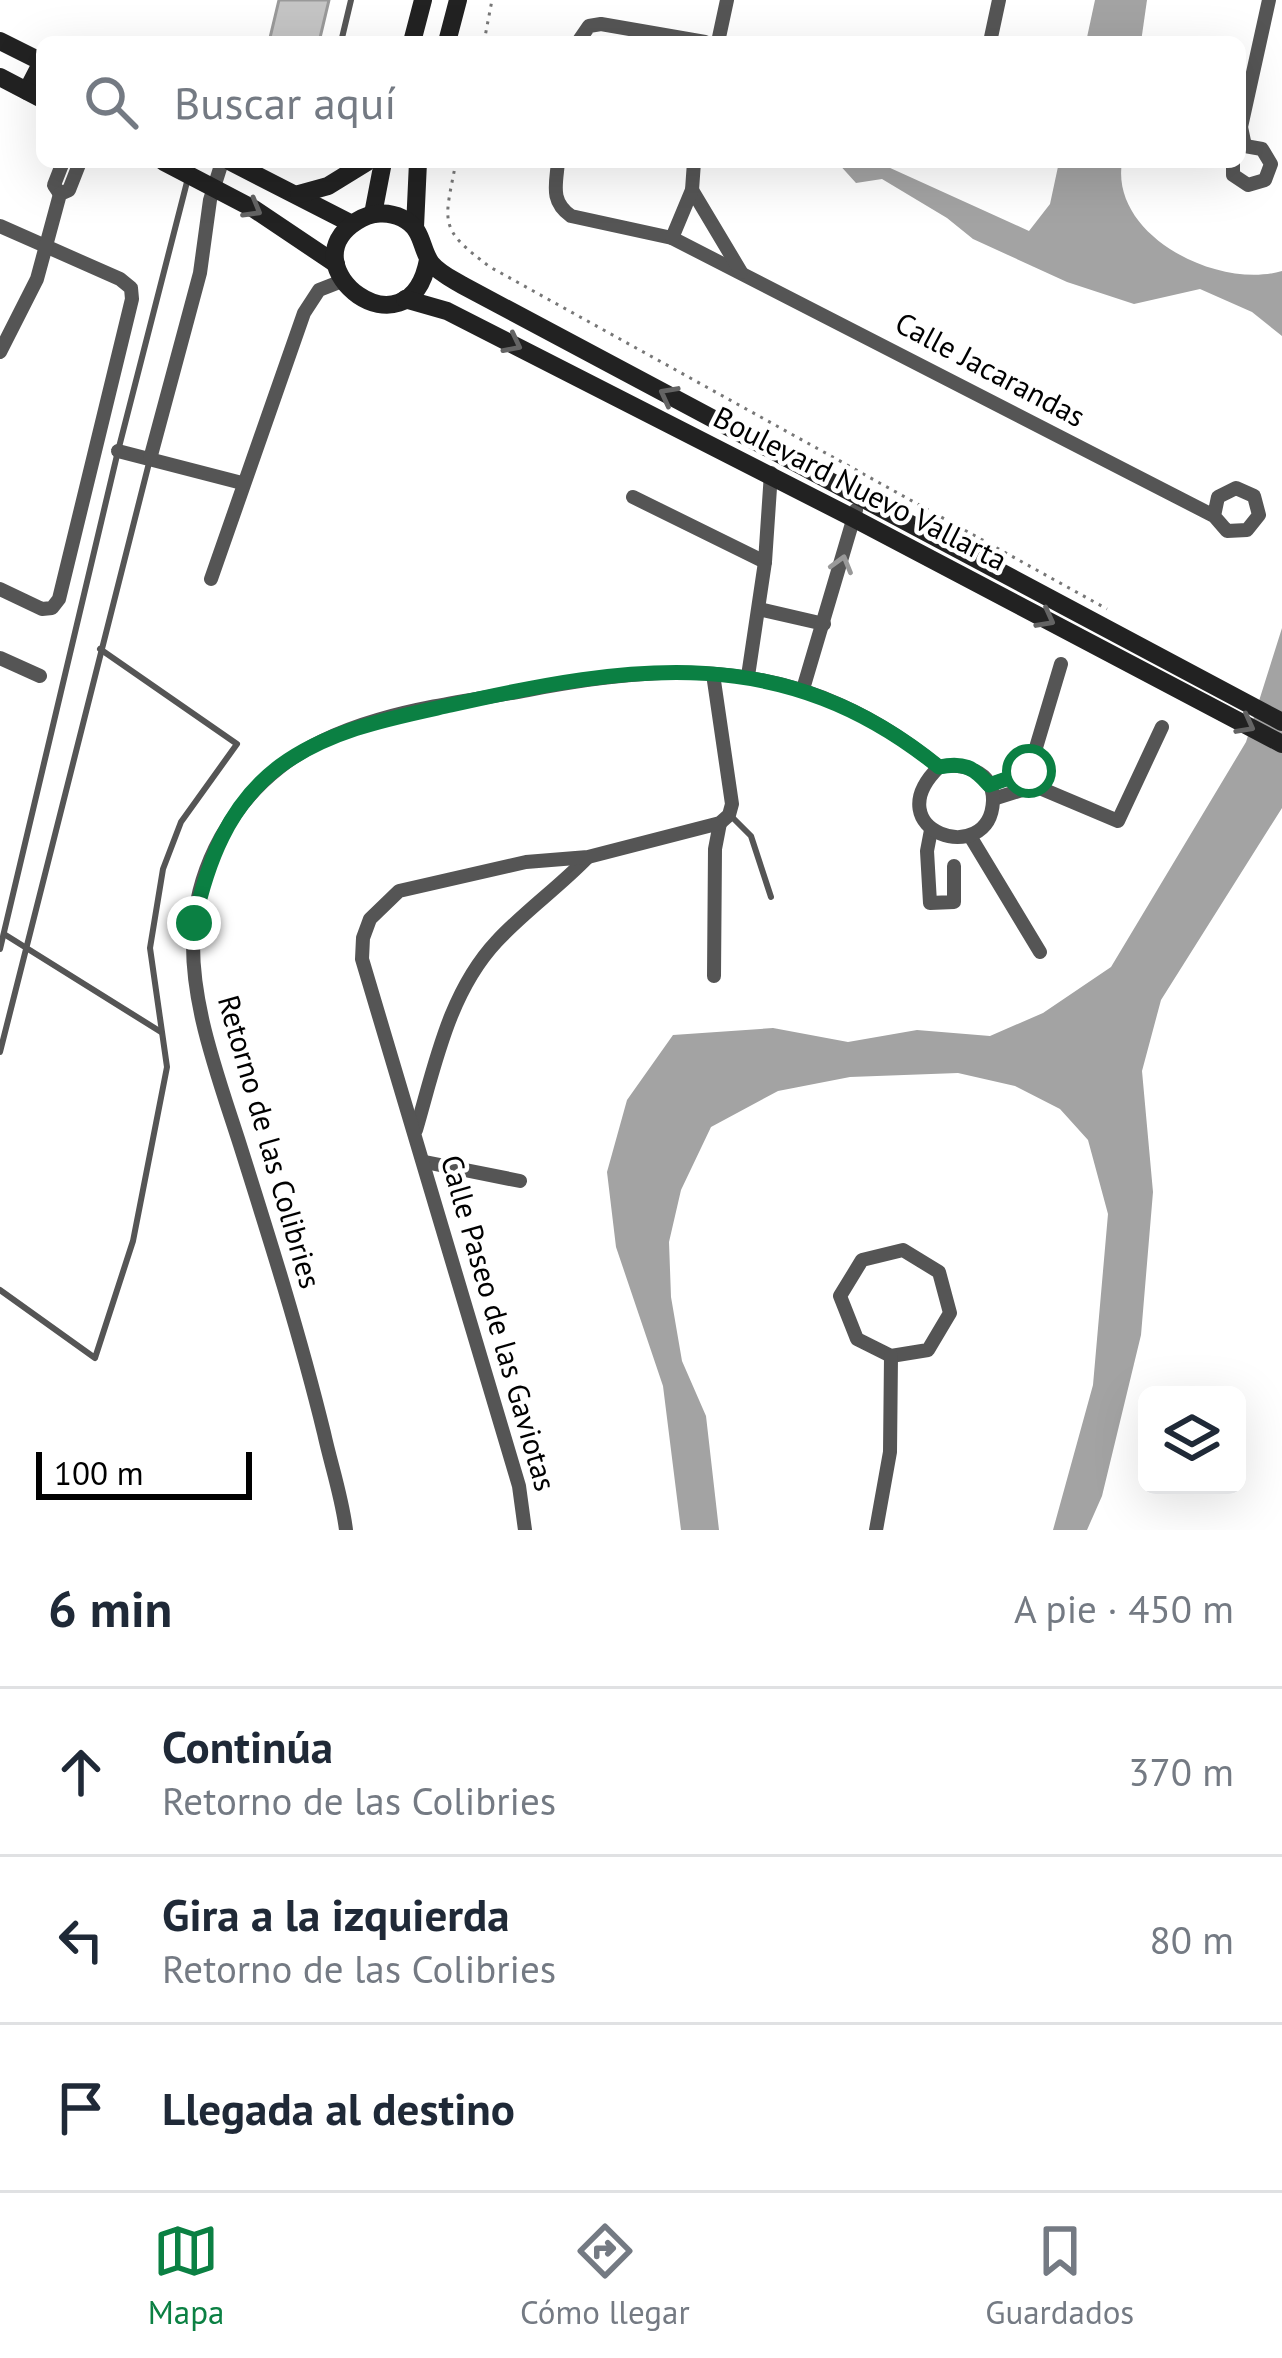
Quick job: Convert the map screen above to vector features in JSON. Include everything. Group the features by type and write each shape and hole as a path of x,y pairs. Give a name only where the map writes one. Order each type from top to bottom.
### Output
{"main road":[{"path":"414,36 423,0"},
{"path":"449,36 458,0"},
{"path":"0,40 36,59"},
{"path":"0,77 35,95"},
{"name":"Boulevard Nuevo Vallarta","path":"177,168 310,244 339,273 353,296 370,304 405,299 447,311 1212,697 1282,722"},
{"path":"244,168 352,224"},
{"path":"298,194 328,185 357,168"},
{"path":"374,214 382,168"},
{"path":"415,227 418,168"},
{"path":"339,273 337,249 352,224 374,214 395,215 415,227 427,248 425,276 405,299"},
{"name":"Boulevard Nuevo Vallarta","path":"428,260 462,285 862,497 1212,697 1282,744"}],"street":[{"path":"719,36 727,0"},
{"path":"991,36 999,0"},
{"path":"1246,101 1269,0"},
{"path":"582,36 589,26 601,24 670,36"},
{"path":"1232,168 1233,175 1248,185 1265,180 1271,164 1262,149 1246,148"},
{"path":"60,194 54,185 61,168"},
{"path":"0,352 37,280 60,194 69,190 78,168"},
{"path":"150,459 200,273 220,168"},
{"path":"557,168 554,197 571,216 672,238 692,190 694,168"},
{"path":"692,190 740,272"},
{"path":"0,226 120,279 131,287 132,299 59,599 52,608 42,609 0,589"},
{"name":"Calle Jacarandas","path":"672,238 1214,516"},
{"path":"212,579 304,314 319,290 339,273"},
{"path":"118,451 242,482"},
{"path":"748,676 765,562 770,476 780,455"},
{"path":"633,497 765,562"},
{"path":"803,689 862,497"},
{"path":"759,609 824,624"},
{"path":"0,658 40,676"},
{"path":"1032,778 1061,664"},
{"path":"713,674 732,804 715,849 714,976"},
{"name":"Retorno de las Colibries","path":"346,1530 316,1401 195,983 194,923 207,865 237,811 280,767 353,727 608,675 748,676 803,689 898,734 939,767 958,763 976,770 991,792"},
{"path":"939,767 921,784 918,809 932,830 950,838 970,836 987,821 991,792 1032,778 1118,821 1162,727"},
{"name":"Calle Paseo de las Gaviotas","path":"525,1530 519,1486 362,958 363,938 370,919 399,891 526,862 588,856 725,819"},
{"path":"932,830 927,851 930,903 954,902 954,866"},
{"path":"970,836 1040,952"},
{"name":"Calle Paseo de las Gaviotas","path":"416,1130 448,1022 469,982 495,943 588,856"},
{"path":"425,1162 520,1180"},
{"path":"903,1250 939,1272 950,1313 928,1350 891,1356 856,1339 840,1296 862,1260 903,1250"},
{"path":"876,1530 890,1452 891,1356"}],"lane":[{"path":"342,36 351,0"},
{"path":"0,949 118,451 190,174"},
{"path":"0,1052 150,459"},
{"path":"0,1290 95,1358 133,1241 167,1067 151,936 166,857 200,792 237,744 100,649"},
{"path":"725,819 751,836 771,897"},
{"path":"4,934 160,1032"}],"path":[{"path":"485,36 492,0"},
{"path":"455,168 448,227 456,242 490,267 1096,599 1112,613"}],"shaded area":[{"path":"1095,0 1147,0 1142,36 1087,36"},
{"path":"842,168 890,168 1029,231 1050,204 1058,168 1122,168 1123,189 1133,213 1174,251 1229,272 1282,271 1282,336 1252,312 1200,289 1134,304 1067,282 973,239 882,179 856,183"},
{"path":"1282,628 1282,808 1161,1000 1142,1071 1153,1192 1141,1335 1102,1496 1087,1530 1053,1530 1093,1385 1108,1214 1088,1140 1060,1109 1015,1086 958,1073 850,1077 778,1091 711,1127 681,1190 669,1242 671,1297 682,1361 706,1416 719,1530 681,1530 663,1386 616,1247 607,1172 627,1100 673,1035 773,1028 848,1042 917,1030 990,1036 1043,1013 1111,967 1246,742"}],"building":[{"path":"279,0 329,0 320,36 270,36"}],"route":[{"path":"194,923 207,865 237,811 280,767 353,727 608,675 748,676 803,689 846,706 898,734 939,767 958,763 976,770 989,785 1029,771"}]}
